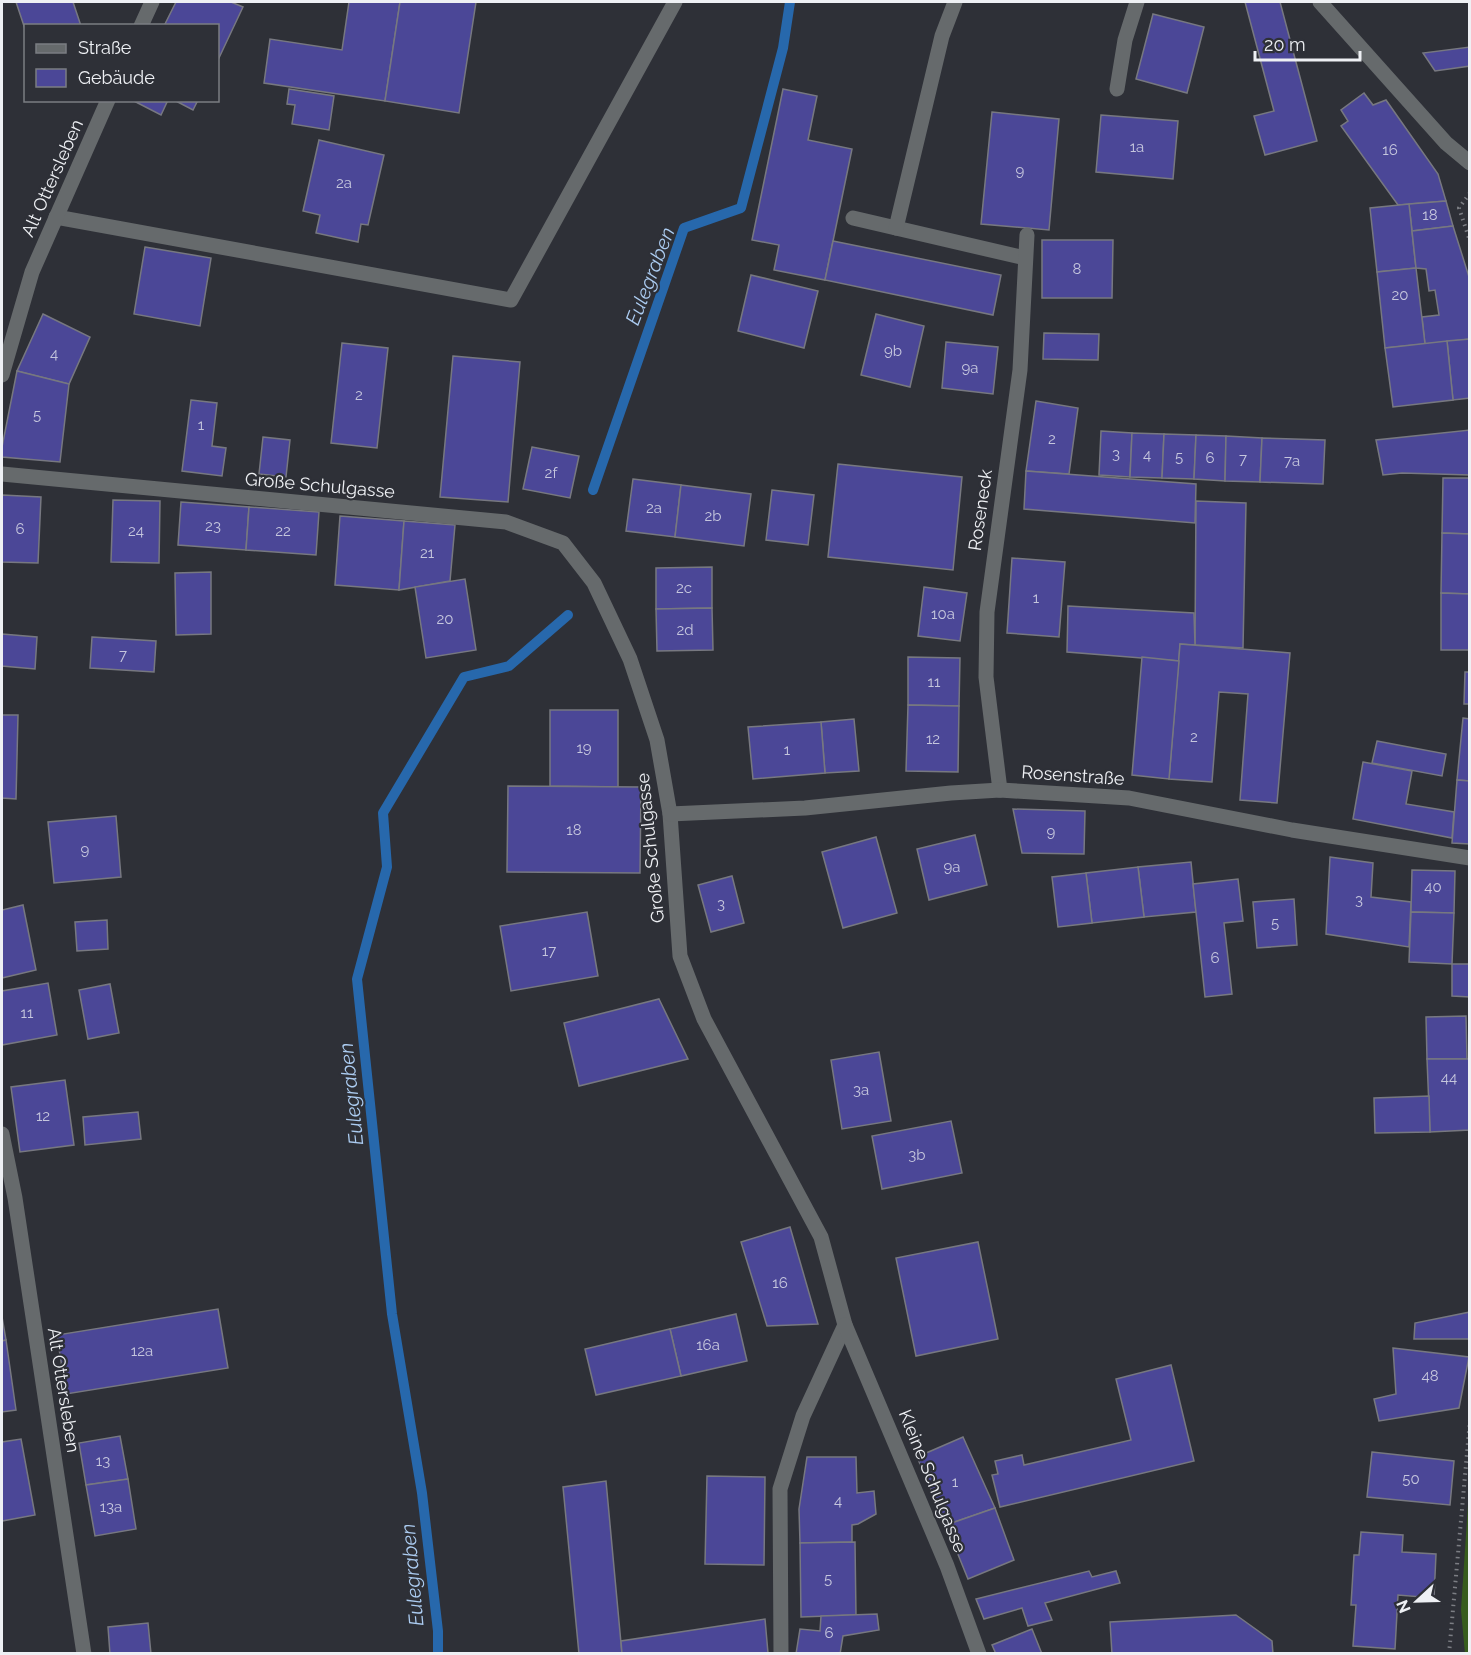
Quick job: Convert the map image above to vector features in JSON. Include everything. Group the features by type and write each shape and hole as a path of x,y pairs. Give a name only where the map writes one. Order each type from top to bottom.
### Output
{"street":[{"path":"142,24 152,2"},
{"path":"56,217 511,300 675,2"},
{"path":"896,228 942,36 955,2"},
{"path":"1118,88 1125,40 1137,2"},
{"path":"1320,2 1446,143 1470,163"},
{"name":"Alt Ottersleben","path":"2,375 32,272 107,102"},
{"path":"854,218 1025,258"},
{"name":"Roseneck","path":"1000,790 986,678 987,612 1020,370 1027,236"},
{"name":"Große Schulgasse","path":"2,474 506,522 563,543 594,583 630,659 657,740 670,814 680,956 704,1019 821,1237 845,1325"},
{"name":"Rosenstraße","path":"670,814 805,808 1000,790 1130,798 1292,830 1470,858"},
{"name":"Alt Ottersleben","path":"2,1134 15,1198 84,1653"},
{"path":"781,1653 780,1489 803,1416 845,1325"},
{"name":"Kleine Schulgasse","path":"845,1325 947,1566 979,1653"}],"path":[{"path":"1470,193 1459,208 1470,241"},
{"path":"1449,1653 1470,1420"}],"green space":[{"path":"1469,1489 1470,1653 1465,1654 1461,1610"}],"building":[{"path":"16,2 73,2 80,24 24,24 24,26"},
{"path":"176,2 231,2 243,7 219,58 219,24 165,24"},
{"path":"349,2 400,2 385,101 264,83 270,39 342,50"},
{"path":"400,2 476,2 459,113 385,101"},
{"path":"1245,2 1280,2 1317,141 1265,155 1254,116 1274,111"},
{"path":"1153,14 1204,27 1187,93 1136,79"},
{"path":"1470,47 1470,66 1435,71 1423,53"},
{"path":"289,89 334,96 329,130 292,124 295,105 287,104"},
{"path":"783,89 817,96 808,140 852,149 825,280 774,270 779,245 752,240"},
{"path":"1364,93 1373,105 1386,100 1438,174 1446,201 1398,205 1341,126 1348,121 1341,110"},
{"path":"136,102 167,102 161,115"},
{"path":"178,102 197,102 193,110"},
{"path":"992,112 1059,119 1049,230 981,224"},
{"path":"1101,115 1178,121 1173,179 1096,172"},
{"path":"319,140 384,155 368,225 361,224 358,242 316,233 320,215 303,211"},
{"path":"1446,201 1453,226 1412,231 1409,204"},
{"path":"1409,204 1416,268 1377,272 1370,208"},
{"path":"1453,226 1470,280 1470,339 1425,344 1422,317 1439,315 1435,290 1429,291 1426,269 1416,268 1412,231"},
{"path":"1042,240 1113,240 1112,298 1042,298"},
{"path":"833,241 1001,275 993,315 825,280"},
{"path":"145,247 211,258 200,326 134,314"},
{"path":"1416,268 1425,344 1385,348 1377,272"},
{"path":"751,275 818,291 804,348 738,331"},
{"path":"43,314 90,337 69,384 17,371"},
{"path":"876,314 924,326 910,387 861,375"},
{"path":"1044,333 1099,334 1098,360 1043,359"},
{"path":"1470,339 1470,398 1453,400 1447,341"},
{"path":"1447,341 1453,400 1393,407 1385,348"},
{"path":"946,342 998,347 993,394 942,388"},
{"path":"342,343 388,348 377,448 331,443"},
{"path":"453,356 520,362 508,502 440,497"},
{"path":"17,371 69,384 60,462 2,457"},
{"path":"191,400 217,403 212,446 226,448 222,476 182,471"},
{"path":"1036,401 1078,408 1069,474 1026,471"},
{"path":"1470,430 1470,475 1402,473 1383,475 1376,440"},
{"path":"1101,431 1132,433 1130,477 1099,475"},
{"path":"1132,433 1164,434 1162,478 1130,477"},
{"path":"1164,434 1196,435 1194,479 1162,478"},
{"path":"1196,435 1226,436 1225,481 1194,479"},
{"path":"1226,436 1262,438 1260,482 1225,481"},
{"path":"263,437 290,440 286,477 259,474"},
{"path":"1262,438 1325,440 1323,484 1260,482"},
{"path":"532,447 579,456 570,498 523,489"},
{"path":"838,464 962,477 953,570 828,557"},
{"path":"1026,471 1196,484 1195,523 1024,509"},
{"path":"1443,478 1470,478 1470,534 1442,533"},
{"path":"633,479 681,485 675,537 626,531"},
{"path":"681,485 751,494 744,546 675,537"},
{"path":"772,490 814,495 808,545 766,540"},
{"path":"2,495 41,497 38,563 2,562"},
{"path":"113,500 160,501 159,563 111,562"},
{"path":"1196,501 1246,503 1243,648 1195,645"},
{"path":"181,502 249,507 246,550 178,545"},
{"path":"249,507 319,512 316,555 246,550"},
{"path":"340,516 404,521 399,590 335,585"},
{"path":"404,521 455,525 450,581 399,590"},
{"path":"1442,533 1470,534 1470,594 1441,593"},
{"path":"1012,558 1065,562 1059,637 1007,633"},
{"path":"712,567 712,608 656,609 656,568"},
{"path":"211,572 211,634 176,635 175,573"},
{"path":"465,579 476,650 426,658 415,587"},
{"path":"924,587 967,593 960,641 918,636"},
{"path":"1441,593 1470,594 1470,650 1441,650"},
{"path":"1068,606 1194,613 1195,645 1180,644 1179,661 1067,652"},
{"path":"712,608 713,650 657,651 656,609"},
{"path":"2,634 37,637 35,669 2,666"},
{"path":"92,637 156,641 154,672 90,668"},
{"path":"1180,644 1290,653 1277,803 1240,800 1248,694 1219,692 1212,782 1169,779"},
{"path":"908,657 960,658 959,706 908,705"},
{"path":"1142,657 1179,661 1169,779 1132,775"},
{"path":"1465,672 1470,672 1470,704 1464,704"},
{"path":"908,705 959,706 958,772 906,771"},
{"path":"550,710 618,710 618,787 550,786"},
{"path":"2,715 18,715 16,799 2,798"},
{"path":"1463,718 1470,719 1470,781 1457,780"},
{"path":"854,719 859,771 825,773 821,722"},
{"path":"821,722 825,773 753,779 748,727"},
{"path":"1377,741 1446,754 1442,776 1372,763"},
{"path":"1363,762 1412,771 1406,804 1454,812 1452,838 1353,819"},
{"path":"1457,780 1470,781 1470,844 1452,843"},
{"path":"508,786 641,787 640,873 507,872"},
{"path":"1013,809 1085,811 1084,854 1022,853"},
{"path":"116,816 121,877 54,883 48,822"},
{"path":"975,835 987,885 929,900 917,849"},
{"path":"876,837 897,913 843,928 822,852"},
{"path":"1330,857 1373,863 1371,897 1411,902 1409,947 1326,934"},
{"path":"1191,862 1196,912 1144,917 1138,867"},
{"path":"1138,867 1144,917 1092,923 1086,873"},
{"path":"1412,870 1455,871 1454,913 1411,912"},
{"path":"1086,873 1092,923 1058,927 1052,877"},
{"path":"732,876 744,923 711,932 698,885"},
{"path":"1238,879 1243,921 1224,923 1232,994 1205,997 1193,884"},
{"path":"1294,899 1297,945 1257,948 1253,902"},
{"path":"23,905 36,970 2,978 2,910"},
{"path":"587,912 598,976 511,991 500,926"},
{"path":"1411,912 1454,913 1452,964 1409,962"},
{"path":"107,920 108,949 77,951 75,922"},
{"path":"1452,964 1470,964 1470,997 1452,996"},
{"path":"48,983 57,1035 2,1045 2,991"},
{"path":"110,984 119,1033 88,1039 79,990"},
{"path":"659,999 688,1059 579,1086 564,1023"},
{"path":"1466,1016 1467,1059 1427,1059 1426,1017"},
{"path":"879,1052 891,1121 842,1129 831,1060"},
{"path":"1427,1059 1470,1059 1470,1130 1430,1132"},
{"path":"65,1080 74,1145 20,1152 11,1087"},
{"path":"1429,1096 1430,1132 1375,1133 1374,1098"},
{"path":"138,1112 141,1139 85,1145 83,1117"},
{"path":"951,1121 962,1173 882,1189 872,1136"},
{"path":"790,1227 818,1324 767,1326 741,1242"},
{"path":"978,1242 998,1339 916,1356 896,1258"},
{"path":"218,1309 228,1368 66,1394 57,1335"},
{"path":"1470,1312 1470,1339 1414,1339 1415,1323"},
{"path":"736,1314 747,1361 681,1376 670,1329"},
{"path":"2,1317 6,1340 2,1341"},
{"path":"670,1329 681,1376 596,1395 585,1349"},
{"path":"6,1340 16,1410 2,1412 2,1341"},
{"path":"1393,1348 1469,1357 1459,1408 1379,1421 1374,1399 1396,1394"},
{"path":"1171,1365 1194,1461 1000,1507 992,1475 998,1474 995,1461 1022,1455 1024,1465 1131,1440 1116,1379"},
{"path":"120,1436 128,1479 86,1485 79,1443"},
{"path":"963,1437 995,1508 946,1525 917,1457"},
{"path":"21,1439 35,1515 2,1521 2,1442"},
{"path":"1372,1452 1454,1461 1450,1505 1367,1497"},
{"path":"807,1457 856,1457 857,1493 874,1491 876,1514 852,1525 852,1542 800,1543 799,1509"},
{"path":"707,1476 765,1477 764,1565 705,1564"},
{"path":"128,1479 136,1529 95,1536 86,1485"},
{"path":"606,1481 622,1654 579,1654 563,1487"},
{"path":"995,1508 1014,1560 968,1579 946,1525"},
{"path":"1361,1532 1403,1535 1402,1552 1436,1554 1434,1598 1398,1595 1395,1649 1353,1646 1356,1605 1351,1605 1354,1555 1359,1555"},
{"path":"855,1542 856,1615 801,1617 800,1543"},
{"path":"1089,1571 1092,1577 1116,1571 1120,1583 1045,1603 1052,1620 1028,1626 1022,1608 984,1619 976,1599"},
{"path":"877,1614 879,1630 843,1636 840,1654 796,1654 800,1629 820,1631 821,1616"},
{"path":"1236,1615 1272,1641 1273,1654 1112,1654 1110,1622"},
{"path":"765,1619 768,1653 622,1654 621,1641"},
{"path":"148,1623 151,1654 110,1654 108,1627"},
{"path":"1032,1629 1042,1654 996,1654 992,1645"}],"waterway":[{"name":"Eulegraben","path":"593,490 684,228 741,208 783,48 790,2"},
{"name":"Eulegraben","path":"438,1654 438,1631 422,1493 392,1314 357,979 387,867 383,813 464,677 509,666 568,615"}]}
